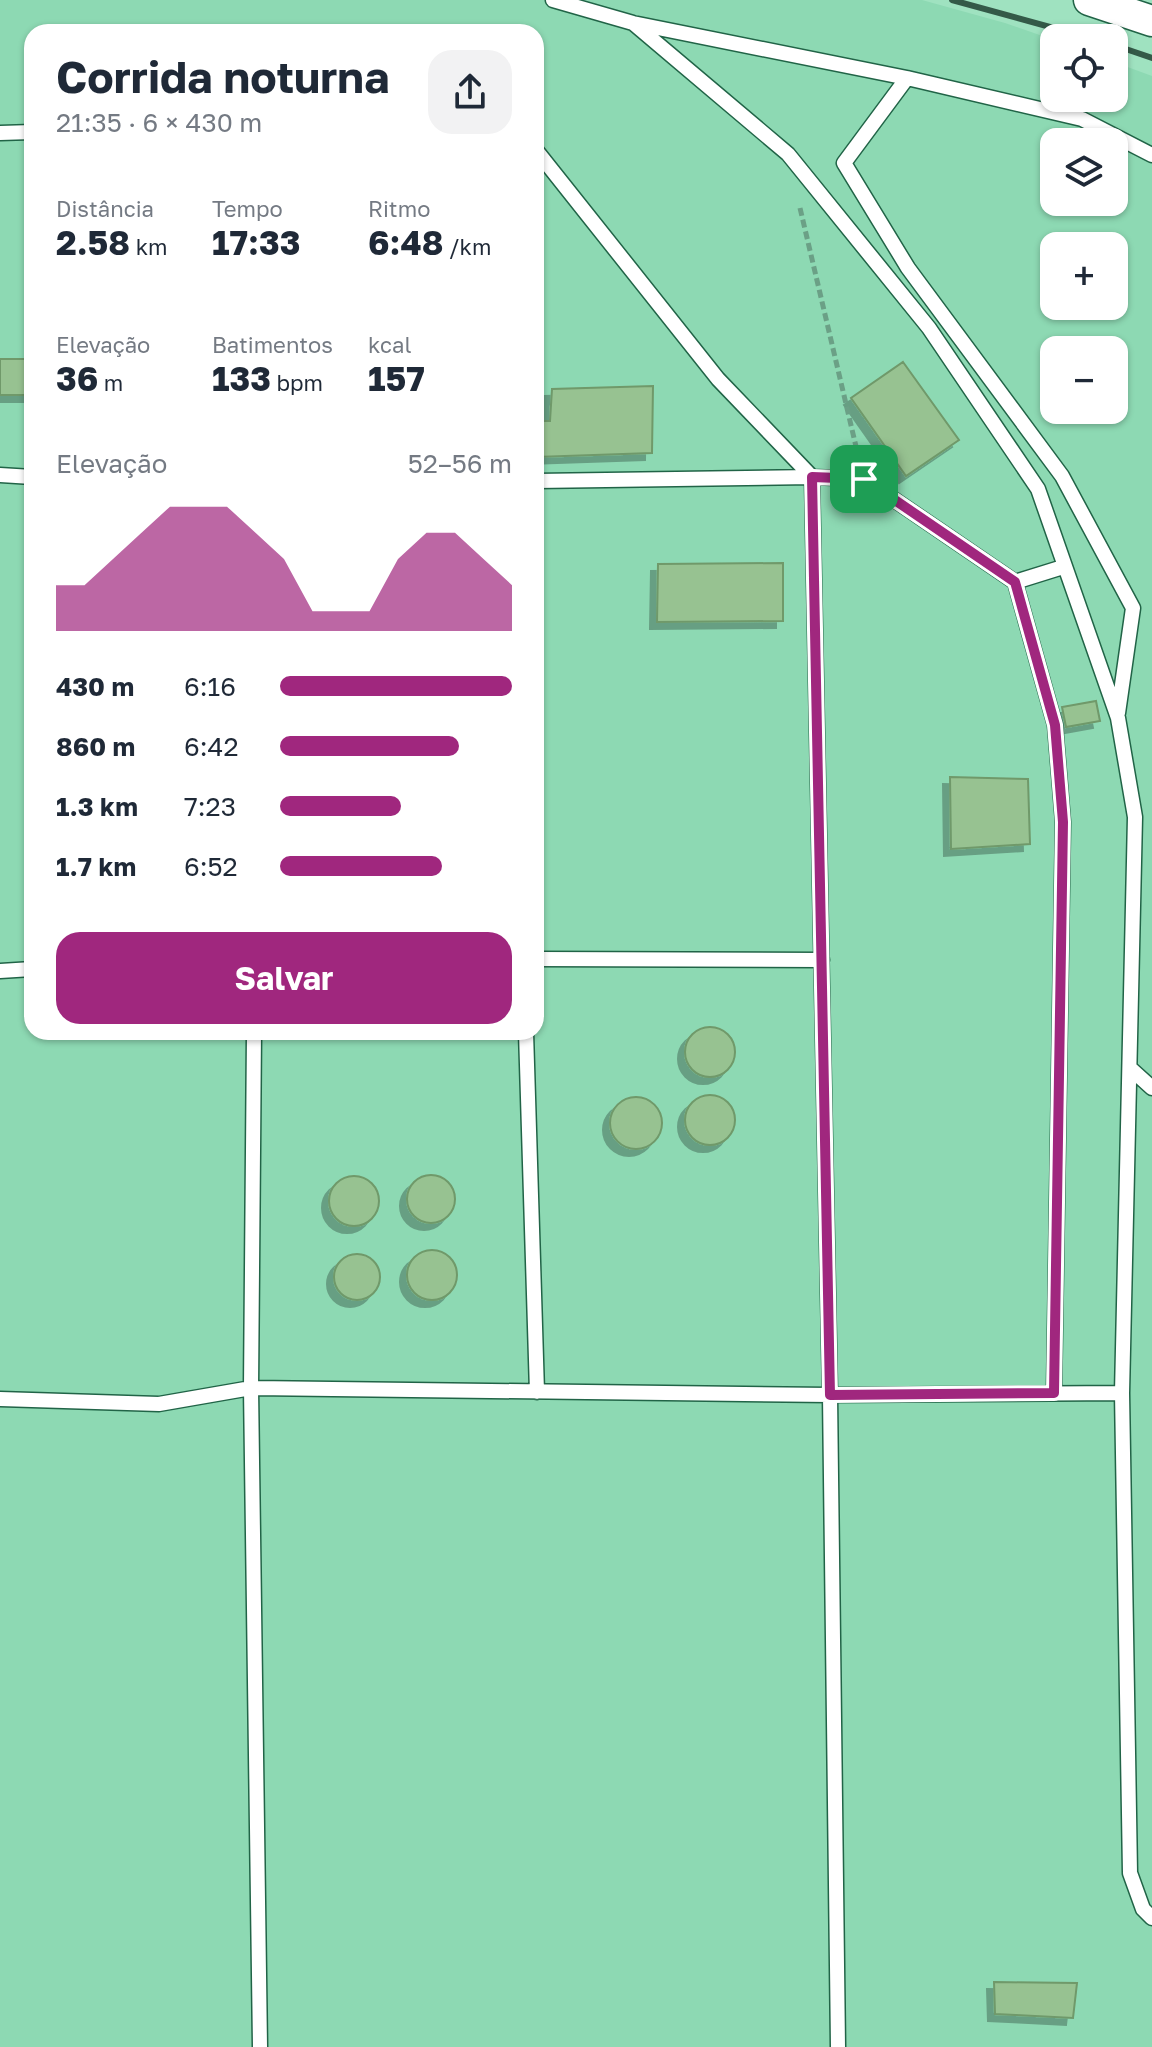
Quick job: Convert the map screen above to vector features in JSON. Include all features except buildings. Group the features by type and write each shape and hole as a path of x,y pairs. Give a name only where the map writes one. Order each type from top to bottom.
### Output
{"street":[{"path":"1089,0 1152,21"}],"lane":[{"path":"553,0 633,23 907,78 1082,119 1152,155"},
{"path":"633,23 788,154 929,328 1038,489 1118,718 1135,817 1122,1393 1130,1873 1143,1909 1152,1918"},
{"path":"907,78 844,163 908,268 1062,476 1133,608 1118,718"},
{"path":"0,133 24,132"},
{"path":"544,160 718,379 812,477 830,1395 838,2047"},
{"path":"0,475 24,476"},
{"path":"544,481 864,479 1015,582 1055,725 1063,822 1054,1393"},
{"path":"1015,582 1063,567"},
{"path":"544,959 822,960"},
{"path":"0,971 24,970"},
{"path":"254,1040 251,1388 260,2047"},
{"path":"526,1040 537,1392"},
{"path":"1131,1069 1152,1088"},
{"path":"0,1399 159,1404 251,1388 830,1395 1122,1393"}],"path":[{"path":"788,154 864,479"}],"shaded area":[{"path":"0,0 922,0 1040,35 1040,112 1128,112 1128,67 1152,76 1152,2047 0,2047"}],"railway":[{"path":"952,0 1040,24"},
{"path":"1128,50 1152,58"}],"route":[{"path":"812,477 864,479 1015,582 1055,725 1063,822 1054,1393 830,1395 812,477"}]}
